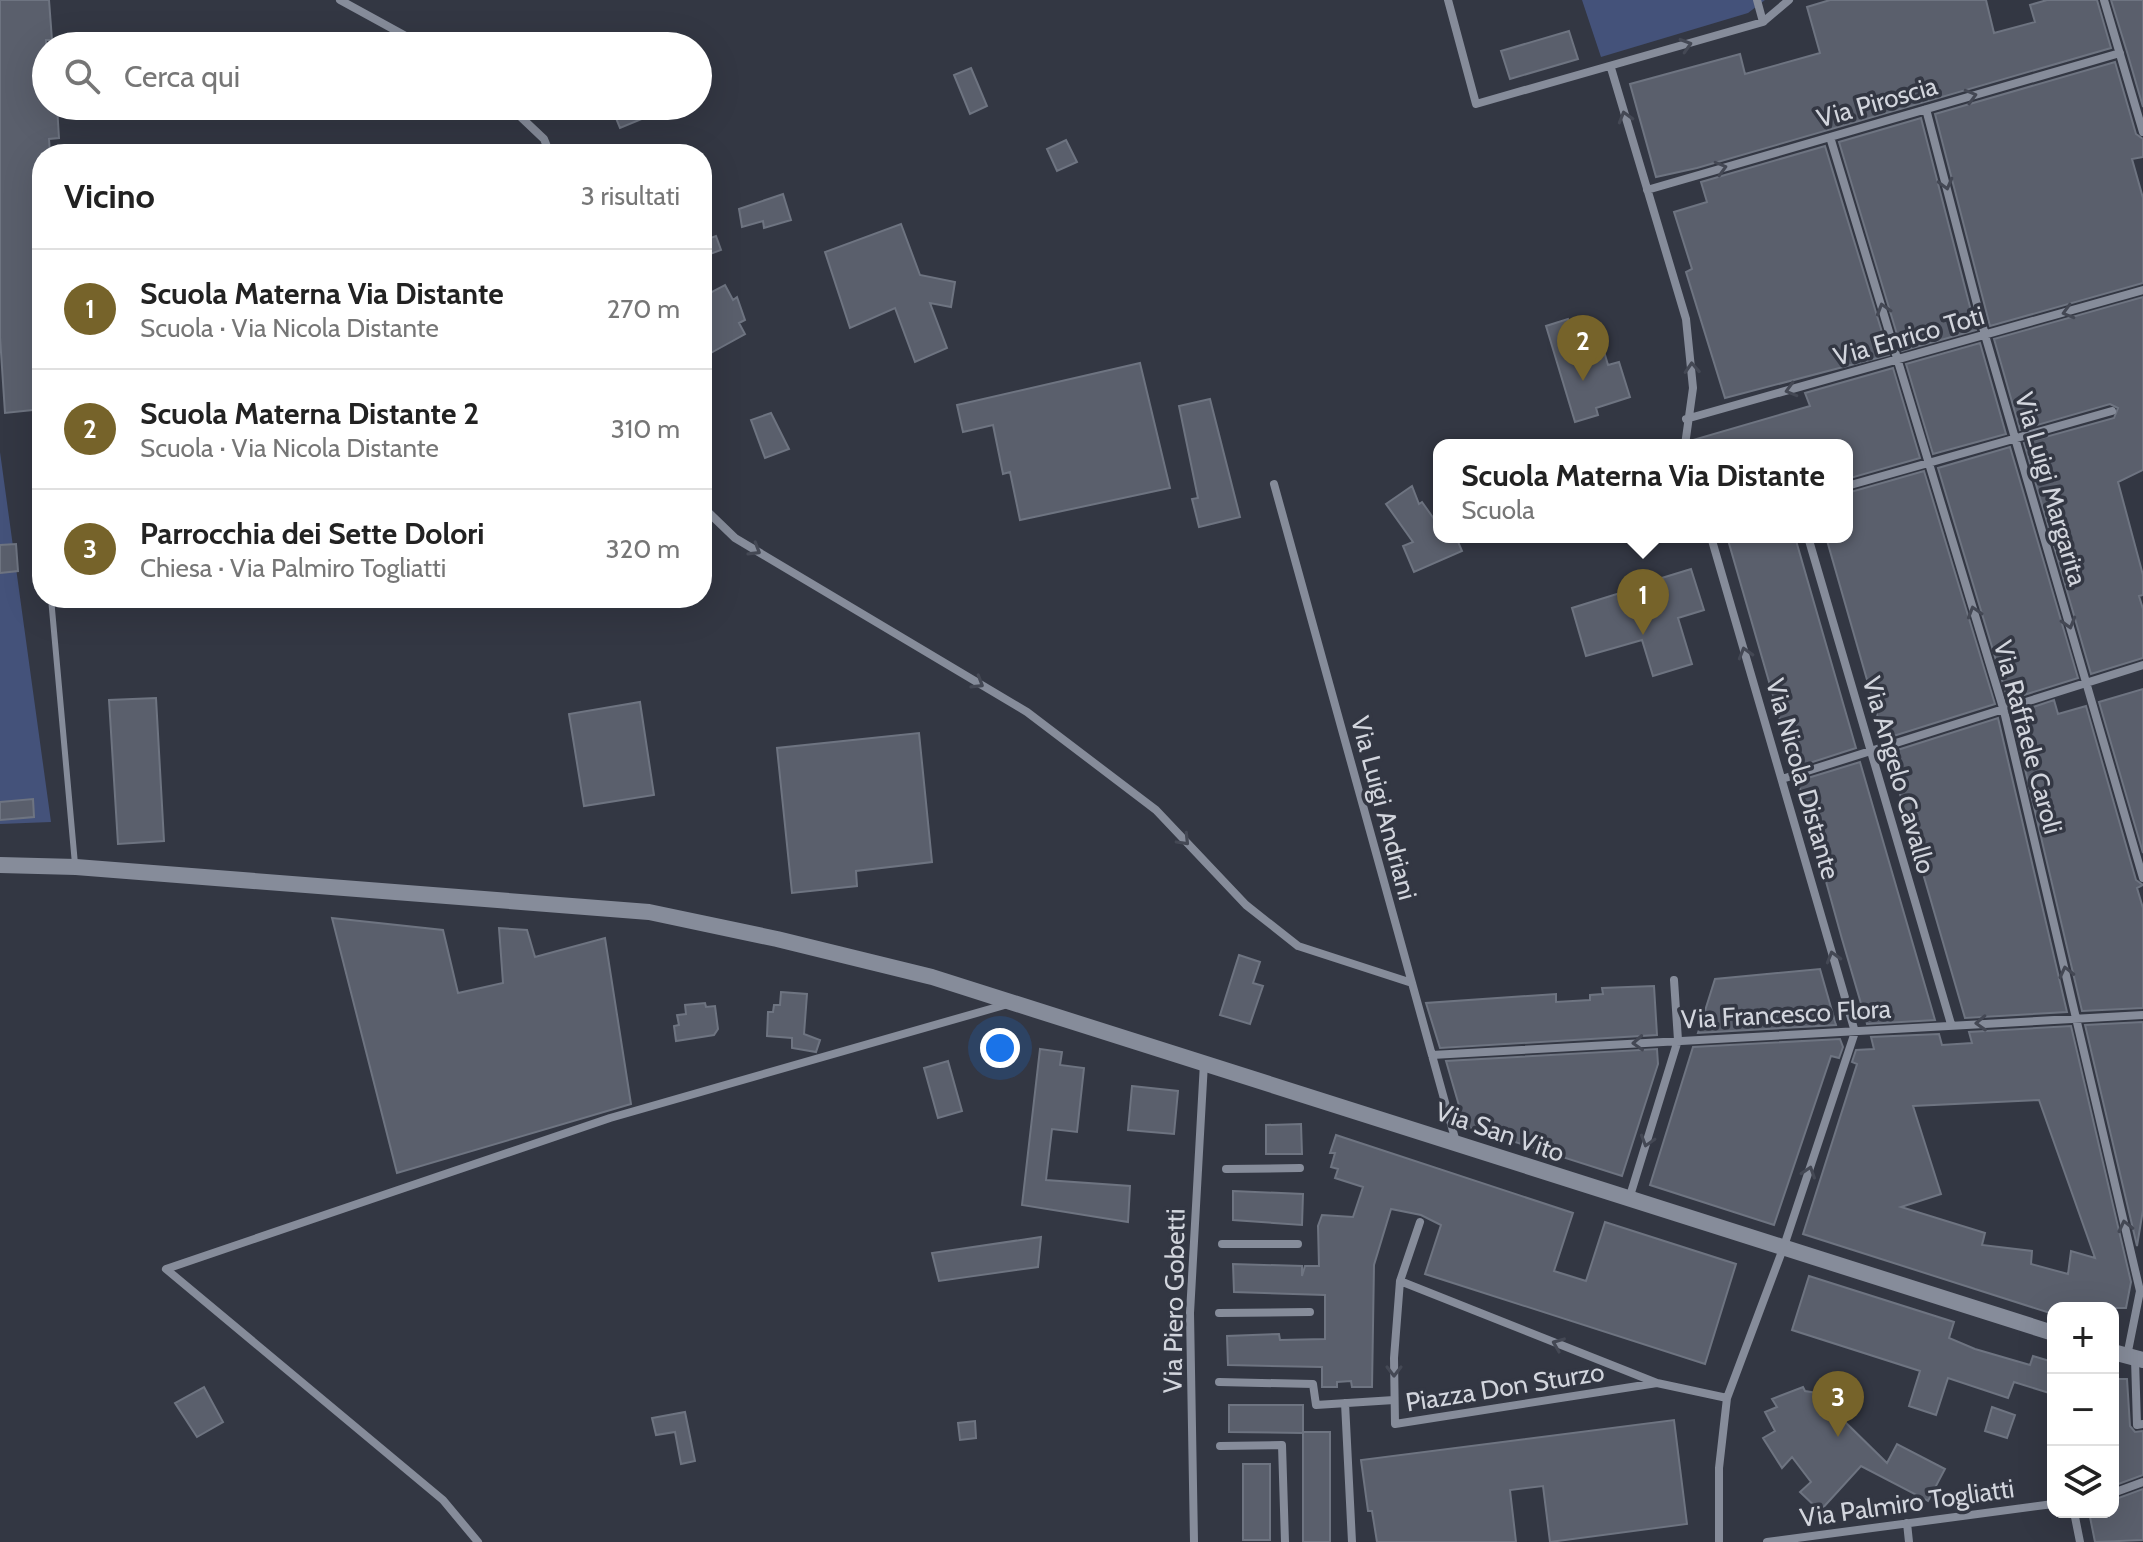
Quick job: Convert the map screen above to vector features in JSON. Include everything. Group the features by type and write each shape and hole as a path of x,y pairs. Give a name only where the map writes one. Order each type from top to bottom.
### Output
{"street":[{"path":"340,0 398,32"},
{"path":"1448,0 1476,104 1611,68 1763,22 1789,0"},
{"path":"1757,0 1763,22"},
{"path":"2104,0 2143,132"},
{"name":"Via Piroscia","path":"1647,190 2120,53"},
{"path":"1611,68 1686,319 1693,388 1685,439"},
{"name":"Via Luigi Margarita","path":"1926,109 1985,335 2143,878"},
{"path":"524,120 546,144"},
{"name":"Via Raffaele Caroli","path":"1830,137 2004,711 2140,1291 2129,1356 2137,1425 2143,1424"},
{"name":"Via Enrico Toti","path":"1686,419 2143,290"},
{"path":"1853,484 2112,411"},
{"name":"Via Luigi Andriani","path":"1274,484 1456,1143"},
{"path":"712,516 735,538 1039,721 1156,810 1246,905 1298,946 1412,983"},
{"name":"Via Nicola Distante","path":"1713,543 1855,1032"},
{"name":"Via Angelo Cavallo","path":"1810,543 1951,1024"},
{"path":"1782,779 2143,665"},
{"name":"Via San Vito","path":"0,865 76,867 649,912 777,939 932,977 1013,1002 2047,1331"},
{"path":"1629,1200 1678,1040 1674,980"},
{"path":"478,1542 443,1500 166,1269 610,1118 1013,1002"},
{"name":"Via Francesco Flora","path":"1432,1055 2143,1015"},
{"path":"1719,1542 1719,1468 1727,1398 1784,1246 1855,1032"},
{"name":"Via Piero Gobetti","path":"1194,1542 1190,1313 1205,1062"},
{"path":"1226,1169 1300,1168"},
{"path":"1400,1281 1420,1222"},
{"path":"1222,1244 1298,1244"},
{"name":"Piazza Don Sturzo","path":"1657,1383 1395,1424 1400,1281 1657,1383 1727,1398"},
{"path":"1219,1313 1310,1312"},
{"path":"1219,1382 1313,1384 1316,1405 1394,1400"},
{"path":"1345,1403 1352,1542"},
{"path":"1220,1446 1282,1445 1285,1542"},
{"path":"2119,1491 2143,1482"},
{"name":"Via Palmiro Togliatti","path":"1767,1542 2047,1505"},
{"path":"2075,1518 2080,1542"},
{"path":"1907,1523 1909,1542"}],"lane":[{"path":"52,608 76,867"}],"shaded area":[{"path":"1582,0 1765,0 1748,13 1601,57"},
{"path":"0,452 51,822 0,824"}],"building":[{"path":"0,0 49,0 51,32 32,32 32,120 58,120 59,138 49,139 49,144 32,144 32,410 5,413 0,337"},
{"path":"1830,0 1986,0 1994,33 2035,22 2030,5 2047,0 2097,0 2111,48 1697,168 1656,177 1630,84 1740,54 1745,74 1820,53 1807,7"},
{"path":"2111,0 2143,0 2143,107 2127,52"},
{"path":"1569,31 1578,59 1510,79 1501,51"},
{"path":"2115,62 2136,134 2143,139 2143,157 2132,159 2143,198 2143,283 1990,326 1935,114"},
{"path":"971,68 987,106 970,114 954,75"},
{"path":"1921,118 1976,330 1902,351 1839,142"},
{"path":"617,120 639,120 620,128"},
{"path":"1066,140 1077,162 1057,171 1047,149"},
{"path":"1825,146 1889,355 1725,398 1686,272 1692,269 1674,212 1707,202 1701,182"},
{"path":"783,194 791,220 764,228 763,221 742,227 739,209"},
{"path":"901,224 920,275 955,282 951,307 930,303 947,348 915,362 895,308 850,328 825,252"},
{"path":"716,236 721,250 712,253 712,237"},
{"path":"725,285 733,300 737,297 745,320 739,323 745,334 712,352 712,292"},
{"path":"2143,297 2143,470 2118,482 2143,575 2143,595 2139,596 2143,609 2143,658 2091,674 2024,443 2114,418 2118,408 2110,404 2020,430 1994,339"},
{"path":"1568,319 1574,338 1598,331 1608,365 1619,362 1630,397 1596,408 1598,415 1575,422 1546,326"},
{"path":"1980,343 2006,434 1933,454 1906,364"},
{"path":"1140,363 1170,488 1020,520 1010,472 1003,474 993,425 963,432 957,405"},
{"path":"1893,368 1920,458 1853,477 1853,439 1696,439 1810,406 1805,393"},
{"path":"1210,399 1240,517 1199,527 1192,499 1198,498 1179,406"},
{"path":"771,413 789,449 765,458 751,420"},
{"path":"2010,447 2078,678 2008,700 1938,468"},
{"path":"1924,471 1995,704 1884,739 1828,543 1853,543 1853,491"},
{"path":"1412,486 1419,504 1422,502 1433,518 1433,543 1459,543 1462,551 1414,572 1403,546 1413,542 1386,504"},
{"path":"1729,543 1797,543 1856,748 1794,768"},
{"path":"16,544 18,571 0,573 0,545"},
{"path":"1691,569 1704,610 1678,618 1692,664 1653,676 1642,640 1586,656 1572,608 1620,593 1623,605 1656,595 1652,581"},
{"path":"2143,689 2143,853 2099,702"},
{"path":"156,698 164,841 118,844 109,700"},
{"path":"2054,700 2058,714 2086,706 2136,880 2143,885 2137,888 2143,908 2143,1008 2082,1011 2012,714"},
{"path":"640,702 654,795 584,806 569,714"},
{"path":"1998,718 2067,1012 1965,1018 1888,753"},
{"path":"919,733 932,862 856,871 857,886 792,893 777,748"},
{"path":"1860,762 1935,1020 1867,1024 1842,939 1798,781"},
{"path":"33,799 34,817 0,820 0,802"},
{"path":"332,918 443,930 458,993 503,983 499,928 527,930 535,957 605,938 631,1104 397,1173"},
{"path":"1239,955 1260,962 1253,983 1263,986 1250,1024 1220,1015"},
{"path":"1820,969 1836,1025 1698,1033 1715,979"},
{"path":"1654,986 1657,1035 1440,1048 1426,1003 1556,994 1556,1002 1590,1000 1590,995 1603,994 1602,988"},
{"path":"781,992 807,994 804,1034 820,1040 816,1052 792,1048 792,1038 767,1036 768,1012 773,1012 774,1005 780,1005"},
{"path":"705,1003 706,1007 715,1006 718,1029 714,1035 676,1041 674,1026 679,1025 677,1015 686,1014 685,1005"},
{"path":"2143,1022 2143,1210 2137,1246 2085,1025"},
{"path":"2071,1026 2131,1282 2126,1308 2119,1308 2119,1302 2047,1302 2047,1312 1803,1234 1857,1064 1852,1062 1856,1050 1874,1049 1871,1037 1939,1034 1942,1045 1972,1043 1969,1032","holes":["2039,1100 2095,1258 2071,1251 2068,1274 2031,1264 2032,1251 1982,1245 1985,1233 1901,1207 1941,1194 1913,1106"]},
{"path":"1840,1039 1843,1047 1839,1058 1831,1056 1774,1225 1650,1185 1693,1047"},
{"path":"1040,1049 1062,1052 1060,1065 1084,1068 1077,1132 1052,1129 1046,1180 1130,1186 1128,1222 1022,1205"},
{"path":"1657,1049 1658,1064 1622,1176 1465,1126 1446,1061"},
{"path":"948,1061 962,1111 938,1118 924,1068"},
{"path":"1132,1086 1178,1091 1174,1134 1128,1130"},
{"path":"1301,1124 1302,1154 1266,1154 1266,1125"},
{"path":"1336,1135 1573,1213 1554,1271 1586,1281 1605,1222 1736,1264 1705,1364 1425,1274 1441,1225 1421,1215 1391,1209 1374,1265 1372,1387 1352,1387 1351,1381 1337,1382 1337,1387 1322,1387 1322,1367 1228,1365 1227,1336 1279,1334 1280,1340 1325,1339 1325,1295 1234,1292 1233,1264 1302,1266 1302,1276 1305,1266 1319,1266 1318,1226 1322,1215 1353,1217 1363,1187 1335,1178 1338,1169 1331,1167 1335,1153 1330,1153"},
{"path":"1233,1191 1303,1194 1302,1225 1233,1220"},
{"path":"1041,1237 1038,1267 939,1281 932,1253"},
{"path":"1809,1276 1954,1322 1949,1338 1975,1349 2030,1365 2033,1356 2047,1360 2047,1392 2014,1382 2008,1398 1948,1378 1936,1415 1909,1406 1920,1371 1792,1330"},
{"path":"2119,1379 2127,1379 2130,1426 2135,1432 2143,1431 2143,1475 2119,1484"},
{"path":"204,1387 223,1422 197,1437 175,1403"},
{"path":"1803,1387 1805,1391 1823,1394 1835,1412 1887,1463 1897,1444 1945,1469 1928,1501 1861,1466 1820,1511 1800,1492 1811,1482 1792,1457 1782,1468 1763,1438 1775,1431 1765,1412 1777,1407 1772,1399"},
{"path":"1229,1405 1303,1405 1303,1433 1229,1432"},
{"path":"1992,1407 2015,1415 2007,1438 1985,1431"},
{"path":"685,1412 695,1461 681,1464 675,1432 656,1435 652,1418"},
{"path":"1674,1420 1687,1524 1550,1542 1543,1486 1510,1490 1516,1542 1377,1542 1372,1511 1368,1511 1361,1460"},
{"path":"975,1421 976,1438 960,1440 958,1423"},
{"path":"1303,1432 1330,1432 1330,1542 1303,1542"},
{"path":"1243,1464 1270,1464 1270,1540 1243,1540"},
{"path":"2143,1489 2143,1540 2095,1542 2090,1518 2119,1518 2119,1498"}],"place":[{"name":"Scuola Materna Distante 2","path":"1583,381"},
{"name":"Scuola Materna Via Distante","path":"1643,635"},
{"name":"Parrocchia dei Sette Dolori","path":"1838,1437"}]}
